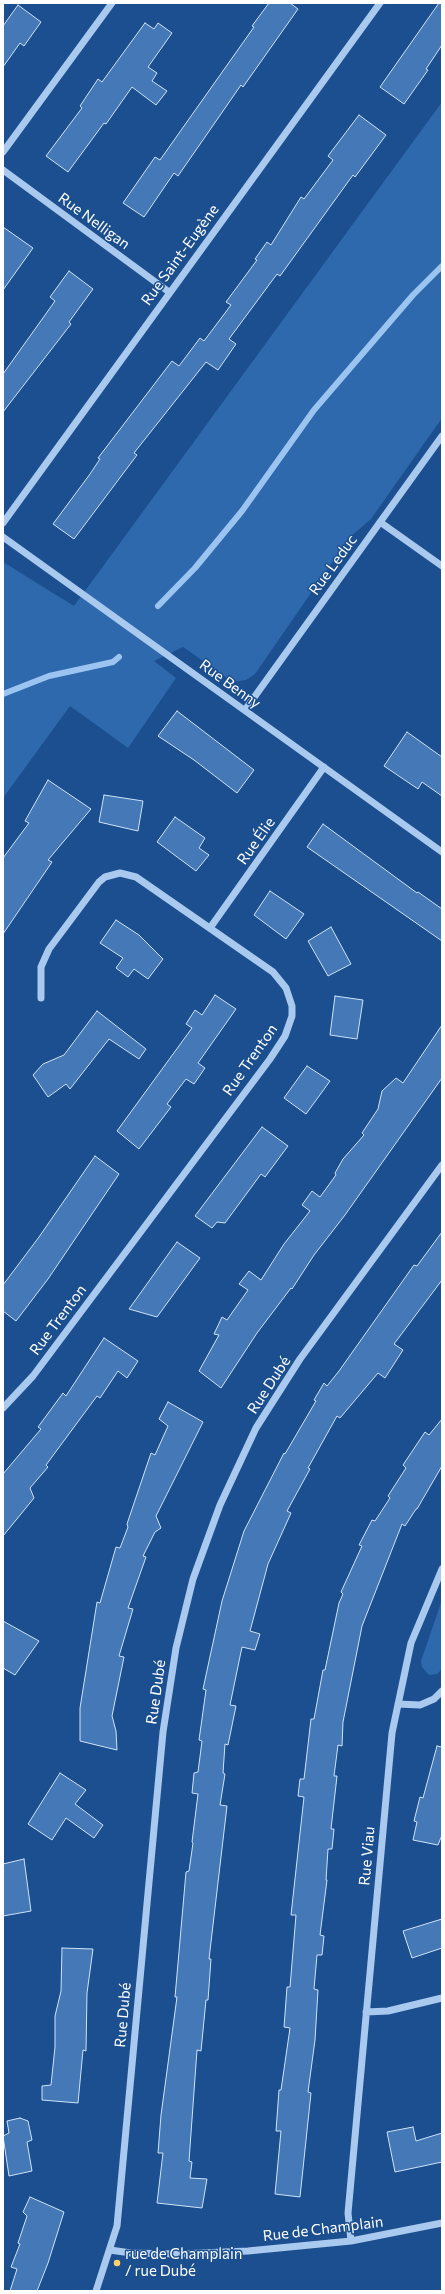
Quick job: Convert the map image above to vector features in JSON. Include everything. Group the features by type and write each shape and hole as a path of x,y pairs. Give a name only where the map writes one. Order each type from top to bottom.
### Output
{"street":[{"path":"3,152 112,3"},
{"name":"Rue Saint-Eugène","path":"3,523 380,3"},
{"name":"Rue Nelligan","path":"3,170 169,292"},
{"name":"Rue Leduc","path":"245,710 442,436"},
{"path":"380,522 442,566"},
{"name":"Rue Benny","path":"3,536 442,852"},
{"name":"Rue Élie","path":"210,928 324,768"},
{"name":"Rue Trenton","path":"3,1408 33,1376 270,1059 290,1026 292,1006 286,988 273,972 136,877 120,873 105,877 93,889 49,949 41,967 41,998"},
{"name":"Rue Dubé","path":"96,2291 117,2226 167,1702 176,1648 193,1579 220,1505 256,1428 300,1359 442,1165"},
{"name":"Rue Viau","path":"351,2241 348,2213 389,1760 398,1704 411,1643 442,1569"},
{"path":"398,1704 420,1705 434,1699 442,1690"},
{"path":"366,2012 398,2009 442,1998"},
{"name":"Rue de Champlain","path":"110,2250 131,2253 212,2253 351,2241 442,2223"}],"shaded area":[{"path":"442,102 442,418 371,519 349,538 255,674 246,680 233,682 183,647 154,661 176,678 128,748 70,706 3,798 3,562 74,606"},
{"path":"442,1600 442,1669 437,1674 429,1675 422,1667 421,1661"}],"building":[{"path":"269,3 290,3 298,9 243,87 241,85 178,176 174,173 144,217 123,203 155,157 160,160 254,27 252,26"},
{"path":"439,3 442,3 442,45 426,69 428,70 404,104 380,87"},
{"path":"18,5 41,22 24,46 20,43 3,67 3,26"},
{"path":"145,23 154,29 158,23 172,33 148,67 157,73 152,81 167,91 156,105 132,87 106,124 104,123 68,172 46,156 82,108 80,106 98,79 102,82"},
{"path":"359,115 386,135 355,177 353,175 280,276 277,274 229,339 236,344 218,370 206,362 134,453 137,455 74,539 53,524 90,474 100,459 98,458 172,361 179,366 200,338 204,341 231,305 226,302 257,260 255,259 267,242 271,245 301,197 304,199 333,160 328,156"},
{"path":"3,227 33,248 3,290"},
{"path":"69,271 93,289 69,322 71,324 3,412 3,374 55,301 50,297"},
{"path":"177,711 254,770 237,793 194,760 158,736"},
{"path":"407,732 442,757 442,796 422,782 418,789 384,766"},
{"path":"48,780 91,809 48,860 52,862 3,934 3,858 29,823 25,821"},
{"path":"104,795 143,801 138,831 99,822"},
{"path":"175,817 205,838 199,848 209,855 196,871 157,842"},
{"path":"323,824 417,893 418,892 442,909 442,941 307,847"},
{"path":"270,891 304,914 286,939 254,915"},
{"path":"116,920 139,935 163,959 148,979 134,969 128,977 116,968 123,958 100,943"},
{"path":"331,927 351,964 328,976 308,941"},
{"path":"215,995 236,1009 198,1063 205,1068 194,1084 186,1079 167,1104 171,1107 139,1149 117,1131 192,1028 186,1024 195,1010 202,1015"},
{"path":"335,996 363,1000 357,1039 330,1035"},
{"path":"97,1011 146,1049 139,1059 109,1039 70,1089 66,1084 48,1097 33,1075 43,1064 64,1055"},
{"path":"442,1025 442,1078 345,1215 314,1255 292,1289 291,1288 257,1333 221,1388 199,1371 219,1335 214,1334 222,1317 227,1320 248,1290 239,1284 249,1271 261,1280 284,1244 310,1211 302,1205 312,1191 320,1197 336,1175 335,1173 343,1159 364,1135 362,1133 378,1109 382,1091 396,1078 403,1083"},
{"path":"307,1066 330,1081 306,1114 284,1098"},
{"path":"262,1127 288,1146 265,1177 261,1174 225,1223 217,1222 212,1228 195,1216"},
{"path":"95,1156 119,1174 48,1279 16,1321 3,1311 3,1285 39,1237"},
{"path":"442,1232 442,1280 394,1344 403,1350 385,1378 378,1373 340,1418 337,1416 308,1468 310,1469 287,1511 291,1513 268,1564 250,1631 260,1634 255,1650 242,1647 230,1705 236,1706 228,1745 225,1744 223,1773 225,1774 220,1805 227,1806 209,1959 211,1959 208,2000 206,2000 201,2051 197,2050 189,2161 192,2162 190,2178 207,2179 202,2208 157,2203 163,2153 158,2153 161,2115 177,1997 175,1997 186,1872 189,1871 198,1794 192,1793 194,1773 198,1772 202,1741 199,1740 206,1690 203,1689 222,1601 244,1531 284,1453 285,1454 316,1401 314,1400 324,1383 327,1386 339,1371 414,1265 417,1266"},
{"path":"177,1242 200,1258 157,1317 129,1309"},
{"path":"104,1338 138,1361 127,1378 118,1371 100,1398 97,1396 46,1465 48,1467 30,1488 34,1498 3,1536 3,1474 41,1429 38,1427 63,1393 66,1396"},
{"path":"168,1402 203,1422 156,1516 161,1528 155,1532 143,1556 146,1557 128,1608 133,1609 119,1656 124,1657 112,1716 116,1731 117,1750 80,1741 80,1708 97,1602 100,1603 116,1547 120,1548 128,1527 127,1524 151,1453 155,1455 168,1426 159,1419"},
{"path":"442,1419 442,1466 417,1509 405,1526 402,1524 362,1626 343,1722 342,1746 338,1745 334,1776 337,1776 331,1829 334,1829 332,1849 328,1849 327,1880 320,1935 324,1936 322,1955 317,1955 314,1989 318,1990 315,2040 308,2092 311,2093 300,2197 275,2194 281,2131 276,2131 279,2090 281,2090 290,2028 284,2027 287,1987 290,1987 296,1915 291,1915 304,1797 298,1796 300,1779 304,1779 311,1719 314,1719 323,1670 325,1670 339,1603 343,1594 341,1592 362,1546 359,1545 372,1520 375,1521 390,1498 388,1496 406,1468 403,1465 425,1432 429,1435"},
{"path":"3,1621 39,1641 15,1675 3,1668"},
{"path":"437,1746 442,1747 442,1835 438,1845 413,1840 417,1822 414,1821 420,1797 423,1798"},
{"path":"60,1773 86,1790 75,1804 103,1825 94,1838 66,1818 52,1840 28,1824"},
{"path":"24,1859 31,1911 3,1916 3,1864"},
{"path":"442,1919 442,1948 412,1958 403,1931"},
{"path":"62,1948 93,1949 87,1993 86,2051 83,2050 78,2103 42,2100 42,2086 51,2085 55,2047 55,2016 61,1991"},
{"path":"20,2118 28,2121 32,2140 27,2142 32,2171 9,2176 3,2136 9,2133 7,2121"},
{"path":"413,2127 416,2141 442,2133 442,2162 395,2172 387,2132"},
{"path":"30,2197 64,2212 48,2263 37,2291 10,2291 17,2269 11,2267 20,2244 18,2243 27,2216 23,2212"}],"waterway":[{"path":"158,606 195,568 242,511 314,410 413,295 442,266"},
{"path":"3,694 49,676 113,662 119,657"}],"place":[{"name":"rue de Champlain / rue Dubé","path":"117,2263"}]}
